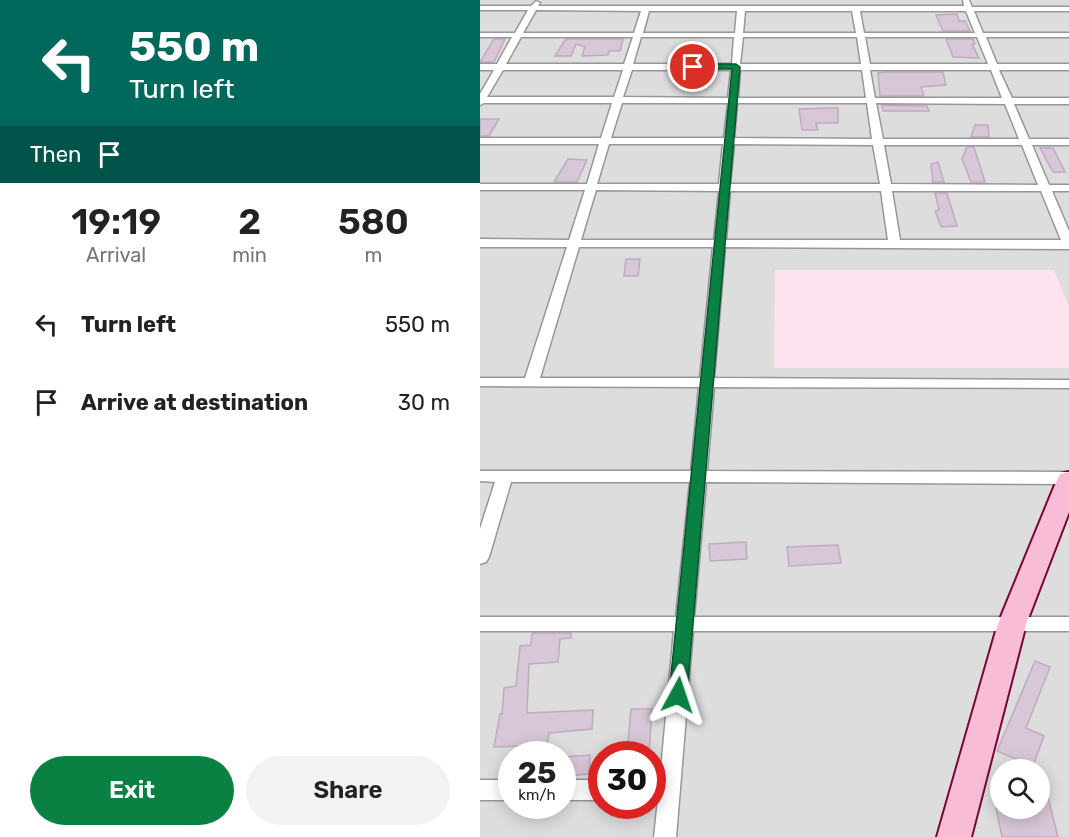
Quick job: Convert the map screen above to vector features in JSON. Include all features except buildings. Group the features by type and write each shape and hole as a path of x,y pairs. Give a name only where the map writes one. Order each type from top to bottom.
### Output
{"street":[{"path":"716,0 725,9"},
{"path":"480,8 535,4 646,8 674,4 725,9 856,9 967,4 1069,9"},
{"path":"480,101 535,4"},
{"path":"480,243 1069,244 967,4"},
{"path":"531,382 646,8"},
{"path":"666,755 685,624 741,9"},
{"path":"856,9 895,244"},
{"path":"480,34 1069,35"},
{"path":"480,66 1069,67"},
{"path":"480,101 1069,101"},
{"path":"480,141 1069,142"},
{"path":"480,188 1069,188"},
{"path":"480,382 1069,384"},
{"path":"480,477 1069,479 1012,624 954,837"},
{"path":"480,557 504,477"},
{"path":"480,624 1069,624"},
{"path":"480,790 498,790"},
{"path":"663,819 665,837"}],"shaded area":[{"path":"480,0 1069,0 1069,837 480,837"},
{"path":"775,270 1054,270 1069,307 1069,368 774,368"}],"route":[{"path":"678,695 736,67 693,67"}]}
